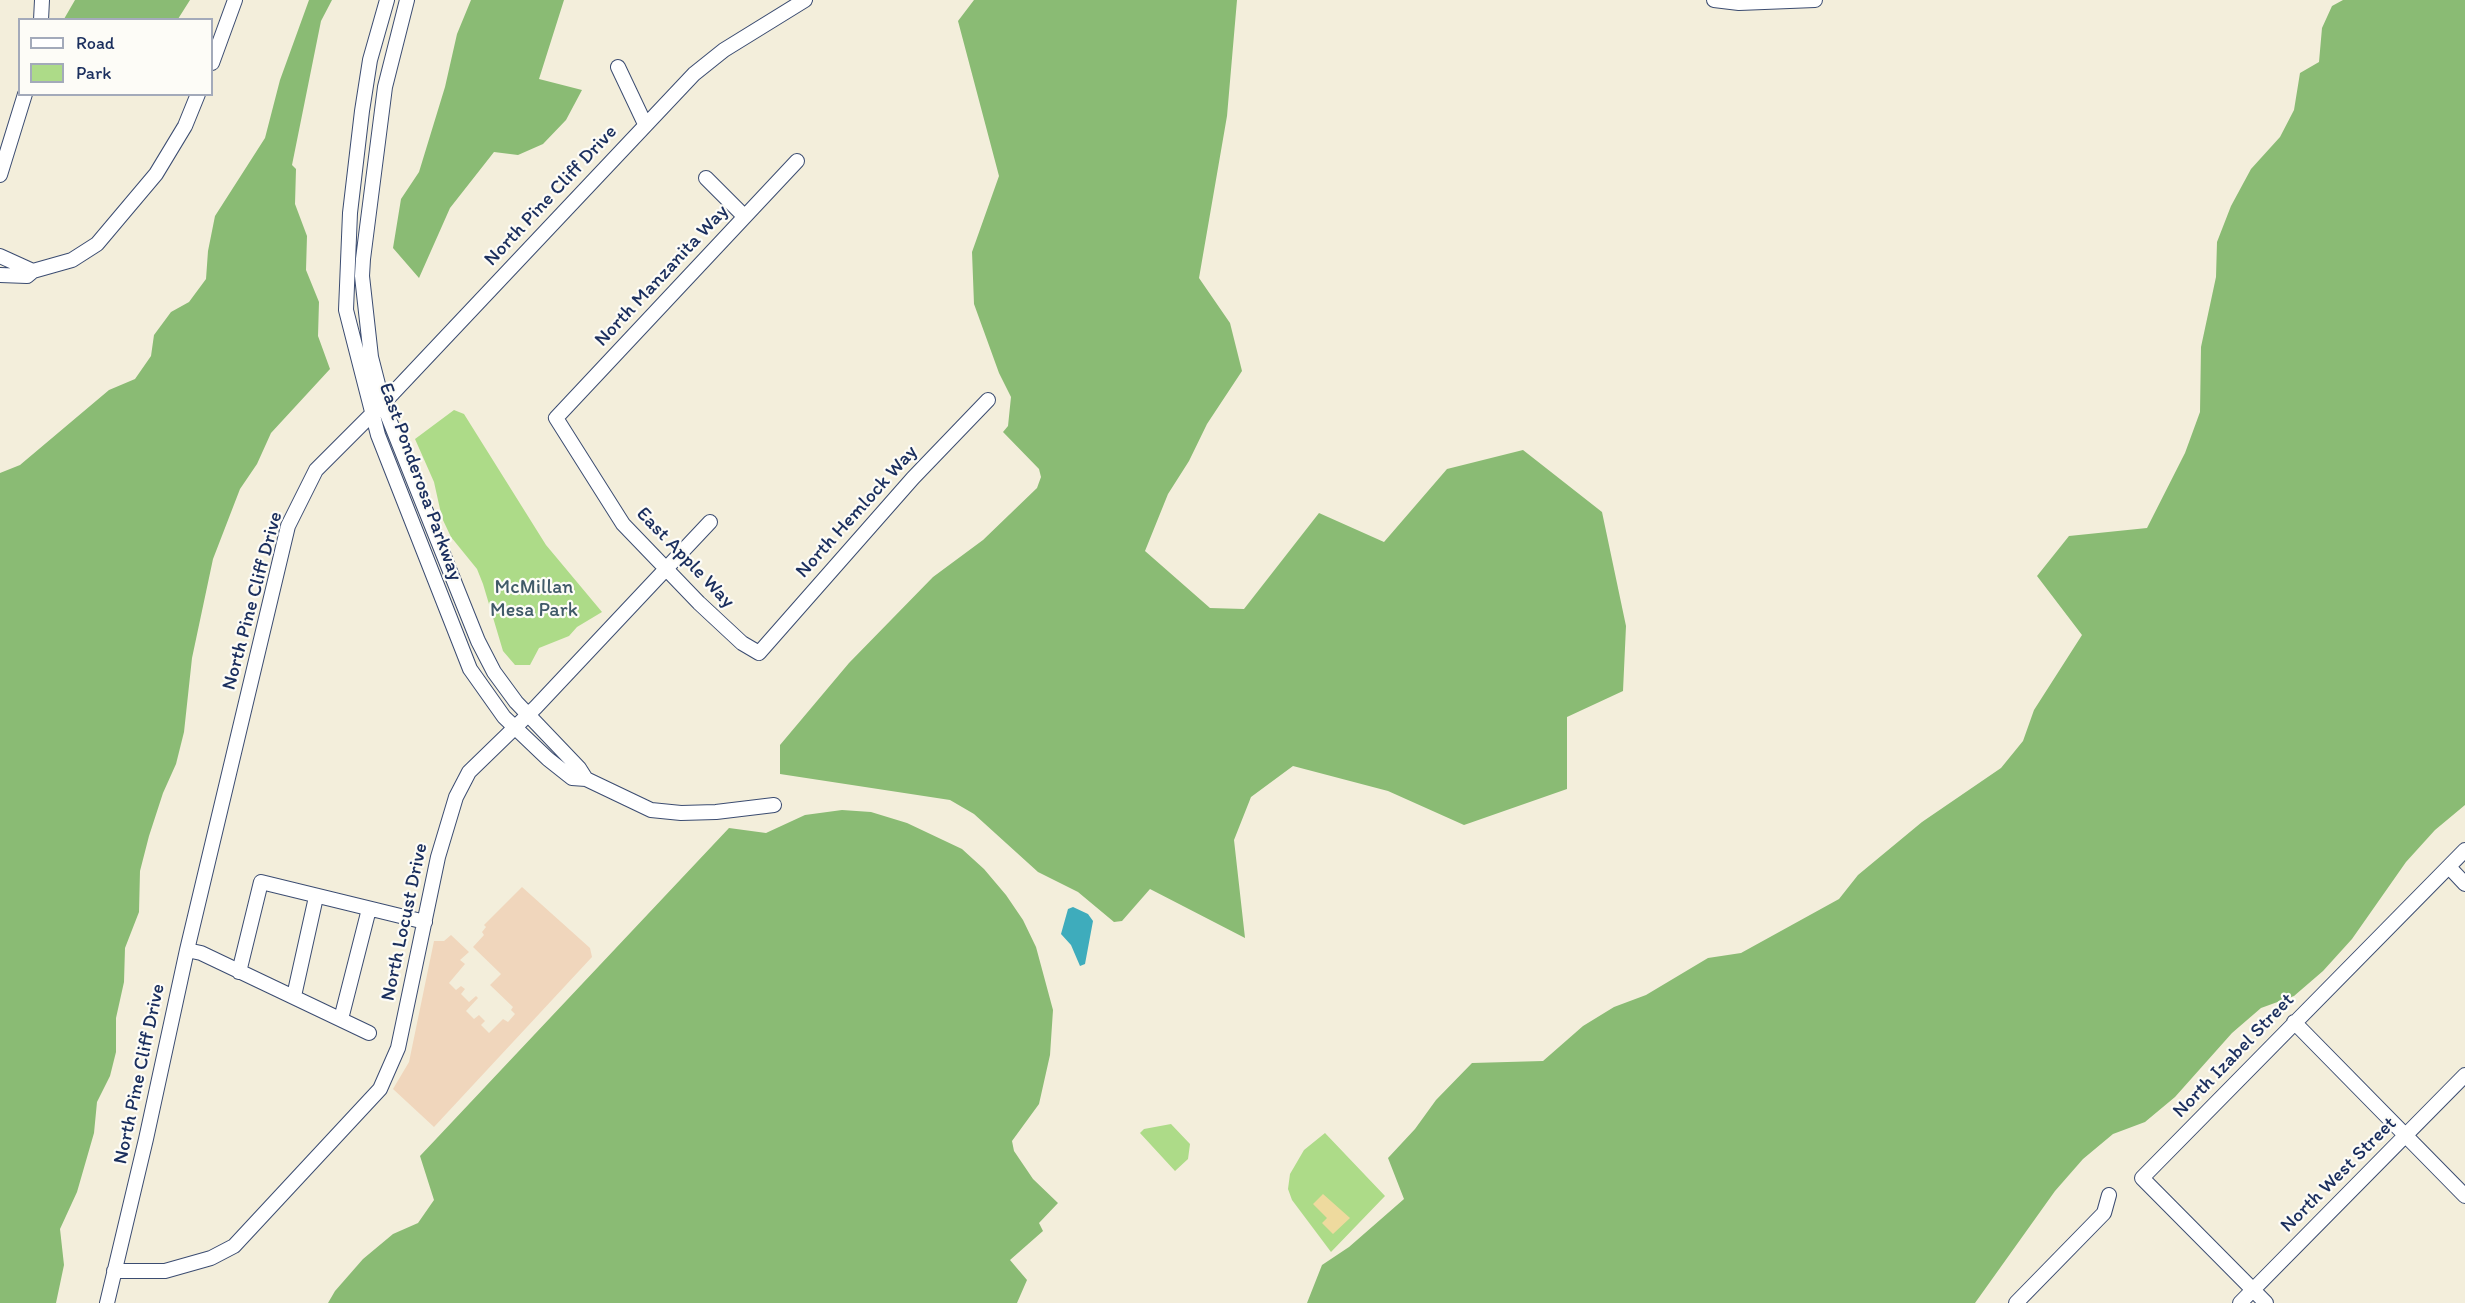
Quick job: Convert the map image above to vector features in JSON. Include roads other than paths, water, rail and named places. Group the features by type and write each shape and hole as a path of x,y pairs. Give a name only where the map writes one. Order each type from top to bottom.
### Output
{"street":[{"path":"41,18 42,0"},
{"path":"213,60 235,0"},
{"name":"East Ponderosa Parkway","path":"387,0 370,60 362,111 346,270 346,310 371,415 470,669 504,717 572,778 586,779 651,810 681,813 716,812 774,806"},
{"name":"East Ponderosa Parkway","path":"407,0 385,87 363,271 371,357 383,404 455,588 494,672 527,716 579,768 586,779"},
{"name":"North Pine Cliff Drive","path":"107,1303 187,950 288,526 315,470 383,404 645,124 706,64 805,0"},
{"path":"1714,0 1739,3 1815,0"},
{"path":"618,67 645,124"},
{"path":"0,175 24,96"},
{"path":"0,275 27,276 33,271 72,260 97,244 156,174 185,126 197,96"},
{"name":"North Manzanita Way","path":"556,418 797,161"},
{"path":"706,178 744,216"},
{"path":"0,256 33,271"},
{"path":"346,270 363,271"},
{"name":"North Hemlock Way","path":"759,653 913,478 988,400"},
{"name":"East Apple Way","path":"556,418 623,524 664,569 742,642 759,653"},
{"name":"North Locust Drive","path":"114,1271 165,1271 211,1258 234,1246 380,1089 398,1048 438,856 456,796 469,772 516,728 710,522"},
{"path":"441,594 455,588"},
{"name":"North Izabel Street","path":"2253,1290 2142,1178 2465,850"},
{"path":"2448,867 2465,884"},
{"path":"239,972 261,882 425,922"},
{"path":"294,996 316,897"},
{"path":"341,1019 369,909"},
{"path":"187,950 201,953 369,1033"},
{"path":"2294,1022 2465,1196"},
{"name":"North West Street","path":"2240,1303 2465,1075"},
{"path":"2016,1303 2104,1213 2109,1195"},
{"path":"2253,1290 2266,1303"}],"water":[{"path":"1073,907 1088,914 1093,921 1085,964 1080,966 1071,945 1061,934 1068,909"}],"park label":[{"name":"McMillan Mesa Park","path":"534,600"}]}
